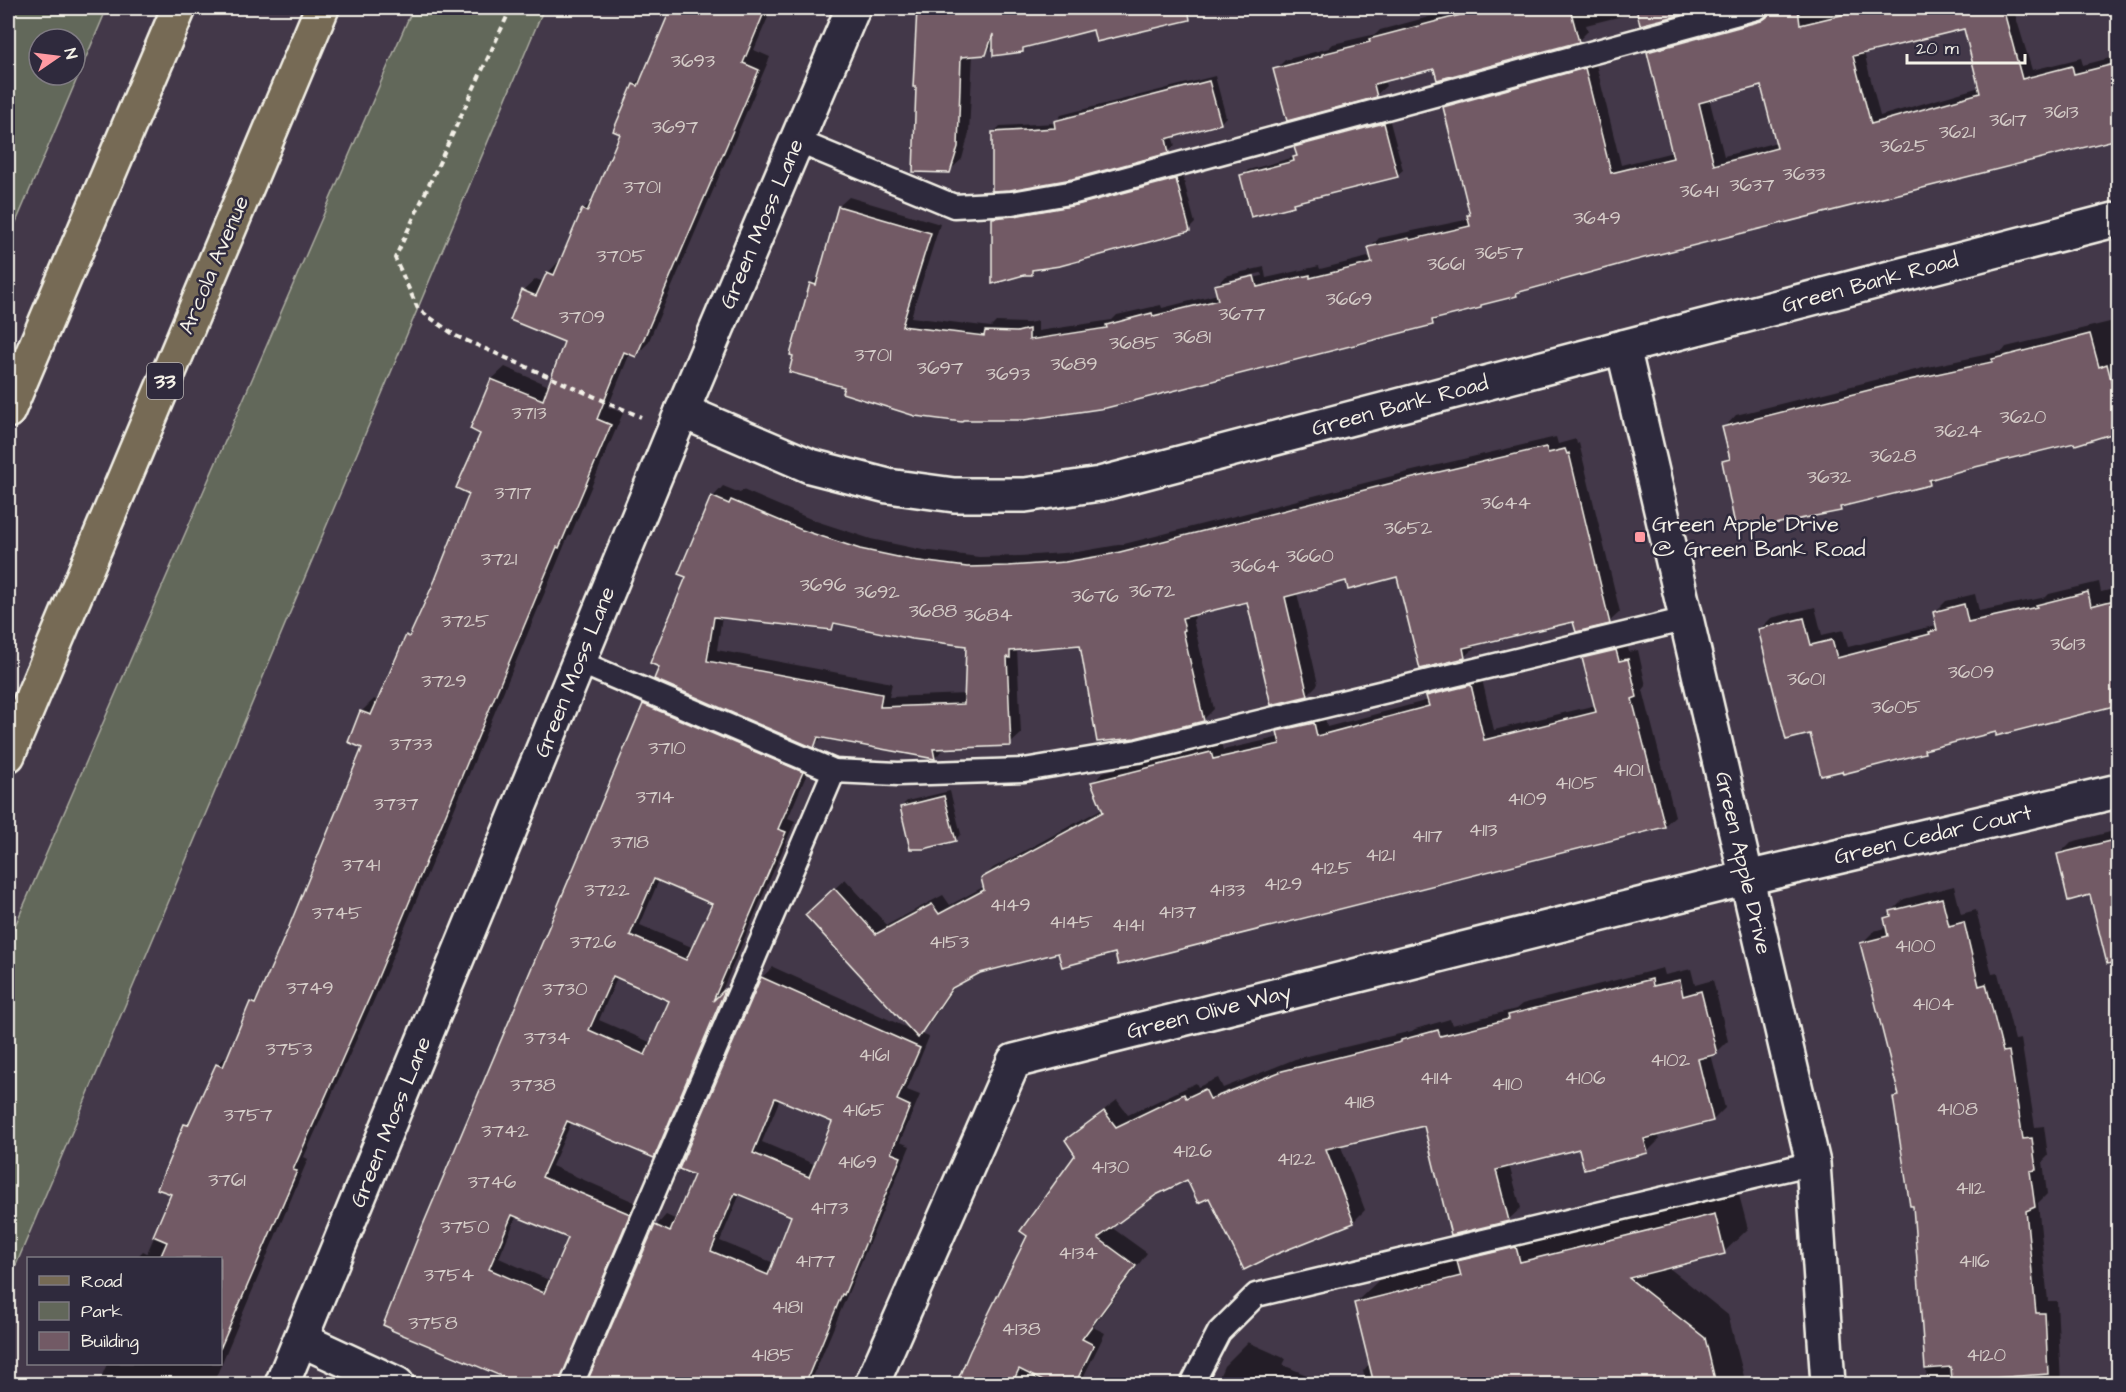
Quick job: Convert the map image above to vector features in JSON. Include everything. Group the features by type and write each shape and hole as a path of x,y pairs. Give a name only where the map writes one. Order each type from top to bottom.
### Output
{"main road":[{"path":"8,411 179,8"},
{"name":"Arcola Avenue","path":"8,755 322,8"}],"street":[{"name":"Green Moss Lane","path":"282,1384 678,421 854,8"},
{"name":"Green Bank Road","path":"678,421 810,466 888,486 954,495 1025,495 1100,484 2118,219"},
{"name":"Green Apple Drive","path":"1623,347 1813,1163 1828,1384"},
{"name":"Green Cedar Court","path":"1747,878 2118,791"},
{"name":"Green Olive Way","path":"872,1384 1014,1061 1747,878"},
{"path":"302,1340 397,1384"}],"lane":[{"path":"797,141 954,206 1012,203 1076,192 1757,8"},
{"path":"579,662 834,771 898,774 1024,770 1138,751 1687,619"},
{"path":"572,1384 834,771"},
{"path":"1192,1384 1219,1332 1256,1295 1813,1163"}],"path":[{"path":"511,8 394,258 418,309 456,336 678,421"}],"green space":[{"path":"8,8 107,8 87,55 87,27 27,27 27,87 73,87 8,241"},
{"path":"413,8 544,8 8,1284 8,942"}],"building":[{"path":"671,8 766,8 743,63 759,70 636,357 624,352 597,419 611,425 559,548 557,547 371,994 293,1170 297,1171 222,1344 222,1257 160,1257 167,1242 153,1236 171,1194 157,1189 184,1124 188,1125 216,1064 223,1067 250,1002 255,1004 288,929 362,748 348,742 360,711 371,715 406,635 409,637 435,580 469,494 456,488 480,434 470,429 491,379 543,400 564,342 510,320 522,290 536,296 547,272 554,275 582,209 587,212 620,134 613,131 633,84 638,86"},
{"path":"917,8 1188,8 1190,20 1096,42 1093,30 1023,48 1023,52 993,56 993,34 986,55 961,57 958,147 950,173 913,172 916,87 913,87"},
{"path":"1487,8 1570,8 1579,42 1437,80 1434,69 1375,84 1377,97 1287,121 1273,69 1370,42 1369,39"},
{"path":"1636,8 1707,8 1640,25"},
{"path":"1770,8 1798,8 1800,25 1870,8 2003,8 2022,79 2072,66 2074,74 2118,63 2118,139 1632,261 1516,293 1517,296 1481,305 1481,308 1432,320 1433,325 1106,408 1024,420 963,420 962,422 915,416 842,393 844,387 789,372 793,356 790,355 810,283 816,285 838,206 931,233 902,326 984,336 985,331 1017,332 1029,329 1029,340 1107,328 1106,325 1152,313 1153,316 1218,300 1214,285 1254,276 1257,287 1310,275 1310,278 1372,263 1368,247 1470,226 1467,215 1470,215 1443,107 1585,68 1611,173 1673,158 1647,52 1761,21 1767,17","holes":["1964,29 1980,93 1871,124 1853,56","1761,86 1777,148 1714,165 1699,103"]},
{"path":"1209,81 1221,124 1166,139 1169,153 1072,179 992,191 992,132 1055,128 1054,121"},
{"path":"1384,123 1398,177 1293,203 1294,206 1251,217 1240,175 1294,161 1293,157 1297,156 1294,147"},
{"path":"1176,179 1190,231 1060,266 1032,270 1032,275 992,284 992,218 1077,205"},
{"path":"2090,334 2099,367 2107,364 2118,407 2118,432 2075,445 2074,443 1967,469 1929,480 1930,485 1840,507 1841,511 1764,526 1764,523 1736,530 1722,461 1730,459 1722,427 1909,380 1992,362 1992,359"},
{"path":"1546,447 1548,453 1565,449 1567,454 1569,453 1610,624 1576,632 1573,622 1463,648 1465,658 1420,669 1397,577 1348,590 1346,581 1285,597 1308,696 1271,705 1247,602 1182,618 1204,721 1135,738 1097,742 1080,645 1010,651 1010,658 1007,657 1011,746 933,749 935,759 818,737 814,748 654,679 659,667 650,663 686,577 678,574 711,496 729,504 731,500 802,530 860,549 912,560 967,567 1065,562 1112,554 1396,482","holes":["714,617 832,630 834,623 912,639 966,646 964,704 880,707 882,694 707,661"]},
{"path":"2088,592 2091,606 2118,599 2118,705 1996,736 1996,732 1924,750 1925,753 1843,774 1842,771 1821,776 1810,734 1786,740 1758,629 1804,618 1811,645 1832,640 1837,658 1930,634 1929,632 1937,630 1933,612 1964,604 1968,622 2037,607 2036,605"},
{"path":"1616,650 1619,661 1628,659 1637,697 1632,699 1665,827 1118,965 1115,953 1062,967 1058,953 980,973 952,988 918,1038 805,915 834,888 876,934 932,904 939,914 984,890 981,878 1103,812 1091,782 1211,752 1213,759 1280,744 1277,731 1314,723 1317,736 1429,706 1426,696 1471,685 1484,740 1596,712 1582,658"},
{"path":"643,704 803,772 778,829 786,832 713,1001 726,988 654,1158 567,1121 542,1177 630,1214 559,1384 520,1384 383,1325","holes":["654,879 712,904 686,960 630,935","613,976 669,1001 645,1055 589,1030","512,1215 568,1238 544,1293 489,1269"]},
{"path":"944,796 956,841 924,849 910,849 900,807"},
{"path":"2118,839 2118,962 2107,964 2090,895 2068,901 2057,854"},
{"path":"1942,898 1949,926 1964,922 1979,986 1986,984 2003,1052 2009,1051 2023,1139 2032,1138 2036,1170 2030,1171 2035,1207 2026,1211 2036,1313 2045,1313 2048,1374 1952,1381 1951,1367 1925,1369 1913,1206 1910,1206 1893,1097 1899,1096 1860,943 1888,936 1884,918 1891,916 1890,911"},
{"path":"761,977 920,1048 897,1100 910,1106 891,1153 901,1157 805,1384 586,1384 655,1225 670,1232 694,1175 679,1169","holes":["775,1098 832,1122 809,1177 753,1153","735,1193 791,1216 768,1275 711,1251"]},
{"path":"1652,979 1653,986 1680,980 1683,996 1701,991 1717,1054 1698,1059 1713,1121 1644,1139 1648,1153 1584,1169 1579,1149 1496,1170 1509,1221 1451,1235 1424,1126 1326,1149 1354,1223 1274,1255 1244,1270 1209,1198 1198,1203 1187,1180 1156,1195 1098,1238 1136,1266 1082,1339 1094,1345 1075,1384 1049,1384 1019,1369 1012,1384 956,1384 1027,1236 1020,1231 1075,1155 1065,1140 1104,1111 1116,1127 1184,1094 1186,1098 1205,1089 1210,1099 1282,1071 1401,1042 1401,1040 1438,1030 1440,1036 1509,1019 1508,1015"},
{"path":"1715,1214 1725,1254 1629,1278 1705,1338 1716,1384 1374,1384 1354,1303 1461,1276 1457,1261 1516,1247 1520,1262"}],"place":[{"name":"Green Apple Drive @ Green Bank Road","path":"1640,537"}]}
